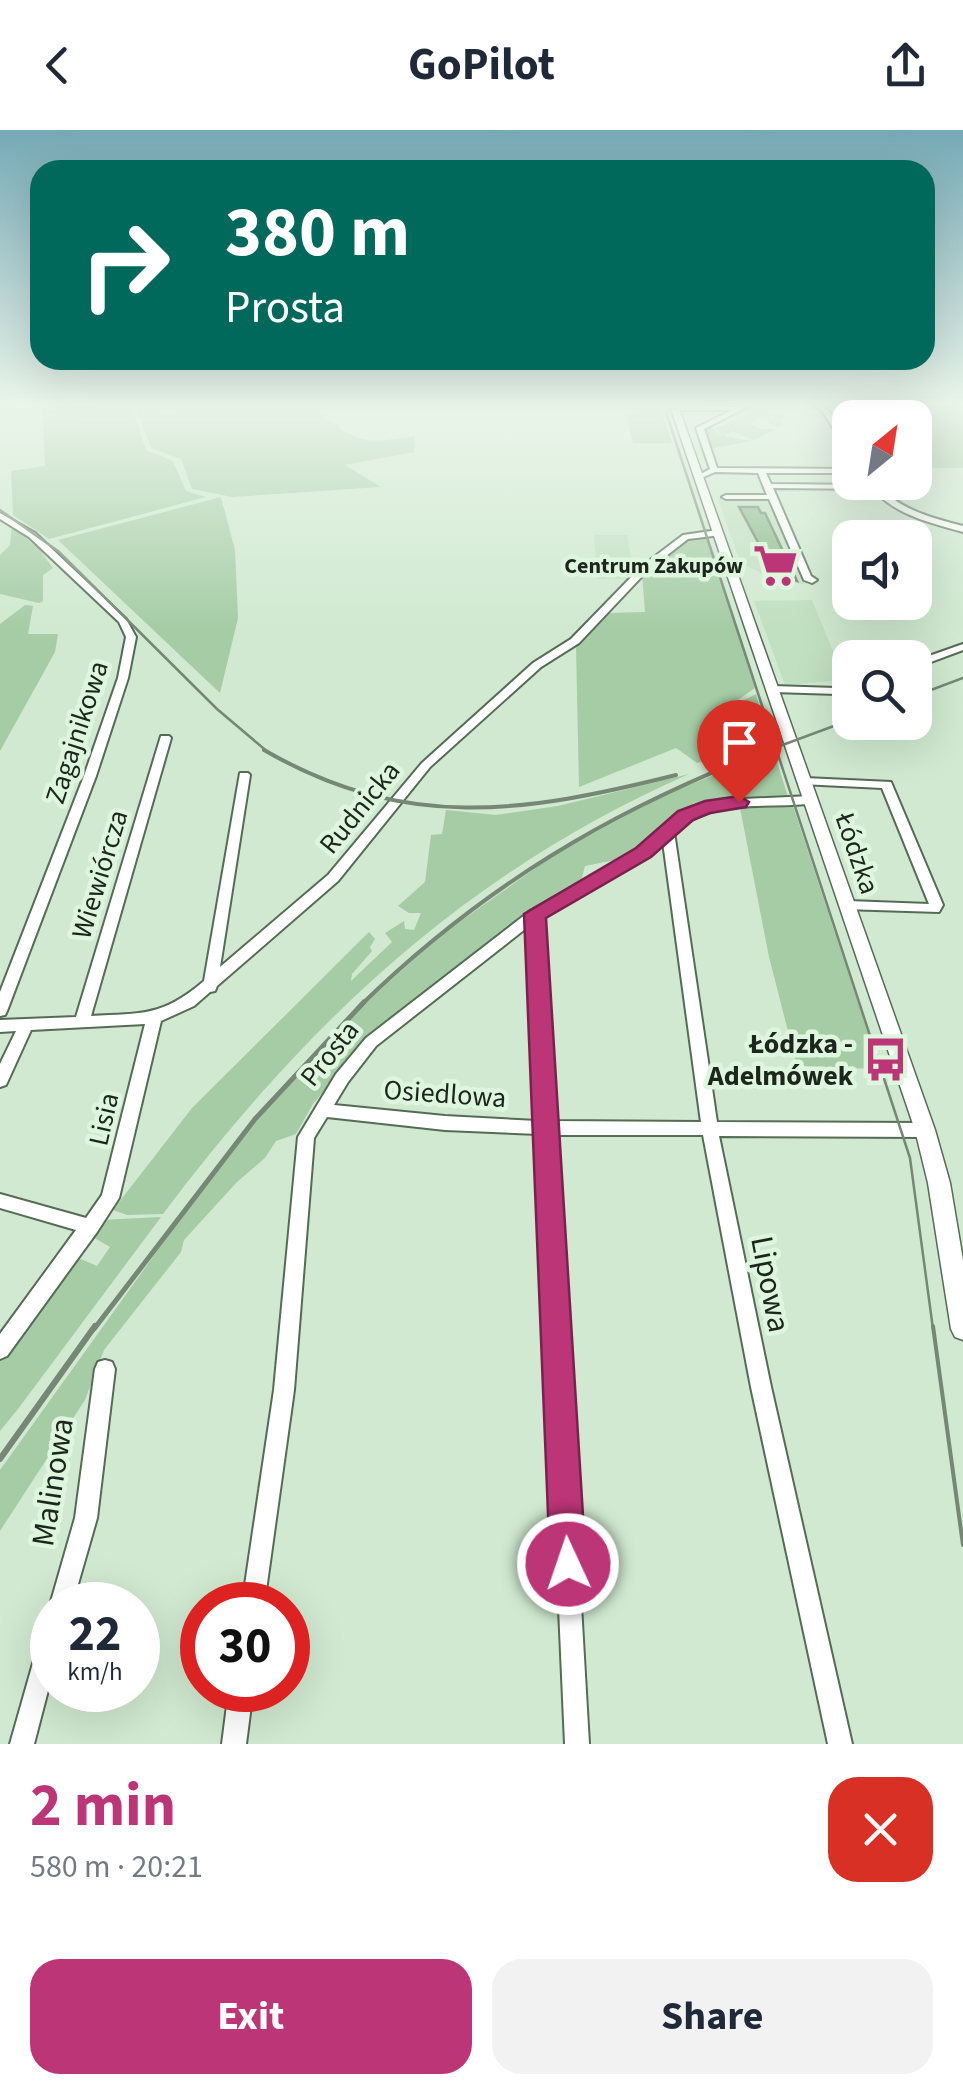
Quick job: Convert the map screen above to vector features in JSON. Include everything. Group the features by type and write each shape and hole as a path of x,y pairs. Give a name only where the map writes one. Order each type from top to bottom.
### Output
{"main road":[{"name":"Łódzka","path":"699,478 954,1222 963,1329"}],"street":[{"path":"763,478 807,578 812,580"},
{"path":"726,497 832,488"},
{"path":"889,500 963,529"},
{"name":"Zagajnikowa","path":"0,515 32,536 124,621 131,637 123,678 90,776 0,1010"},
{"name":"Rudnicka","path":"0,1026 154,1018 181,1007 210,987 343,868 439,752 537,665 575,642 644,568 686,537 718,533"},
{"path":"932,658 963,648"},
{"path":"773,689 832,691"},
{"name":"Wiewiórcza","path":"81,1023 166,738"},
{"path":"210,987 244,774"},
{"name":"Prosta","path":"256,1582 288,1357 306,1136 371,1042 535,914 644,852 686,816 713,805 808,791 887,785 936,905 848,906"},
{"name":"Lipowa","path":"668,831 712,1128 765,1406 840,1744"},
{"path":"535,914 577,1744"},
{"name":"Lisia","path":"0,1350 110,1198 154,1018"},
{"path":"0,1081 26,1025"},
{"name":"Osiedlowa","path":"321,1110 445,1123 545,1128 925,1130"},
{"path":"0,1201 91,1226"},
{"name":"Malinowa","path":"68,1582 86,1518 105,1369"},
{"path":"22,1744 31,1712"},
{"path":"234,1744 238,1712"}],"shaded area":[{"path":"11,478 181,478 186,491 206,497 49,539 13,515"},
{"path":"188,478 367,478 381,487 232,497 192,489"},
{"path":"221,497 235,550 238,618 220,693 58,540"},
{"path":"718,499 766,499 805,584 783,582 741,564"},
{"path":"12,526 39,549 53,568 43,575 43,601 39,603 0,594 0,555 10,545"},
{"path":"706,534 755,688 716,715 756,694 768,738 697,763 676,748 579,787 576,646 608,613 645,612 642,574 682,546 687,537"},
{"path":"594,535 627,535 634,573 629,579 597,579"},
{"path":"812,600 832,648 832,681 785,685 754,601"},
{"path":"25,605 33,606 28,634 58,634 55,652 0,751 0,624"},
{"path":"774,752 788,797 694,803 630,857 585,866 580,885 363,1045 313,1104 296,1134 276,1141 265,1158 237,1182 184,1240 181,1252 104,1350 85,1400 0,1531 0,1470 211,1176 284,1087 356,1011 445,932 557,853 668,793"},
{"path":"689,774 609,813 534,857 463,905 397,958 275,1078 163,1214 127,1215 113,1210 192,1108 369,932 375,939 372,951 352,974 351,981 392,942 385,933 404,921 405,929 414,930 421,913 409,913 398,906 425,882 431,835 442,834 446,810 496,815 558,806"},
{"path":"792,803 876,1057 872,1058 875,1069 797,1066 769,957 740,808"},
{"path":"161,1217 0,1431 0,1354 70,1261 81,1259 97,1266 110,1247 91,1236 100,1220"}],"building":[{"path":"739,507 758,507 765,513 797,581 764,570 760,559 767,559"}],"tram line":[{"path":"688,478 910,1158 933,1329"},
{"path":"933,1326 963,1545"}],"railway":[{"path":"0,510 58,551 217,709 268,752"},
{"path":"932,690 963,678"},
{"path":"761,753 832,727"},
{"path":"362,1004 454,924 551,856 655,799 768,750"},
{"path":"268,752 316,776 367,794 466,808 567,799 676,775"},
{"path":"94,1329 255,1119 362,1004"},
{"path":"0,1459 95,1326"}],"place":[{"name":"Centrum Zakupów","path":"776,565"},
{"name":"Łódzka - Adelmówek","path":"886,1059"}],"route":[{"path":"568,1564 535,914 644,852 686,816 705,807 739,802"}]}
